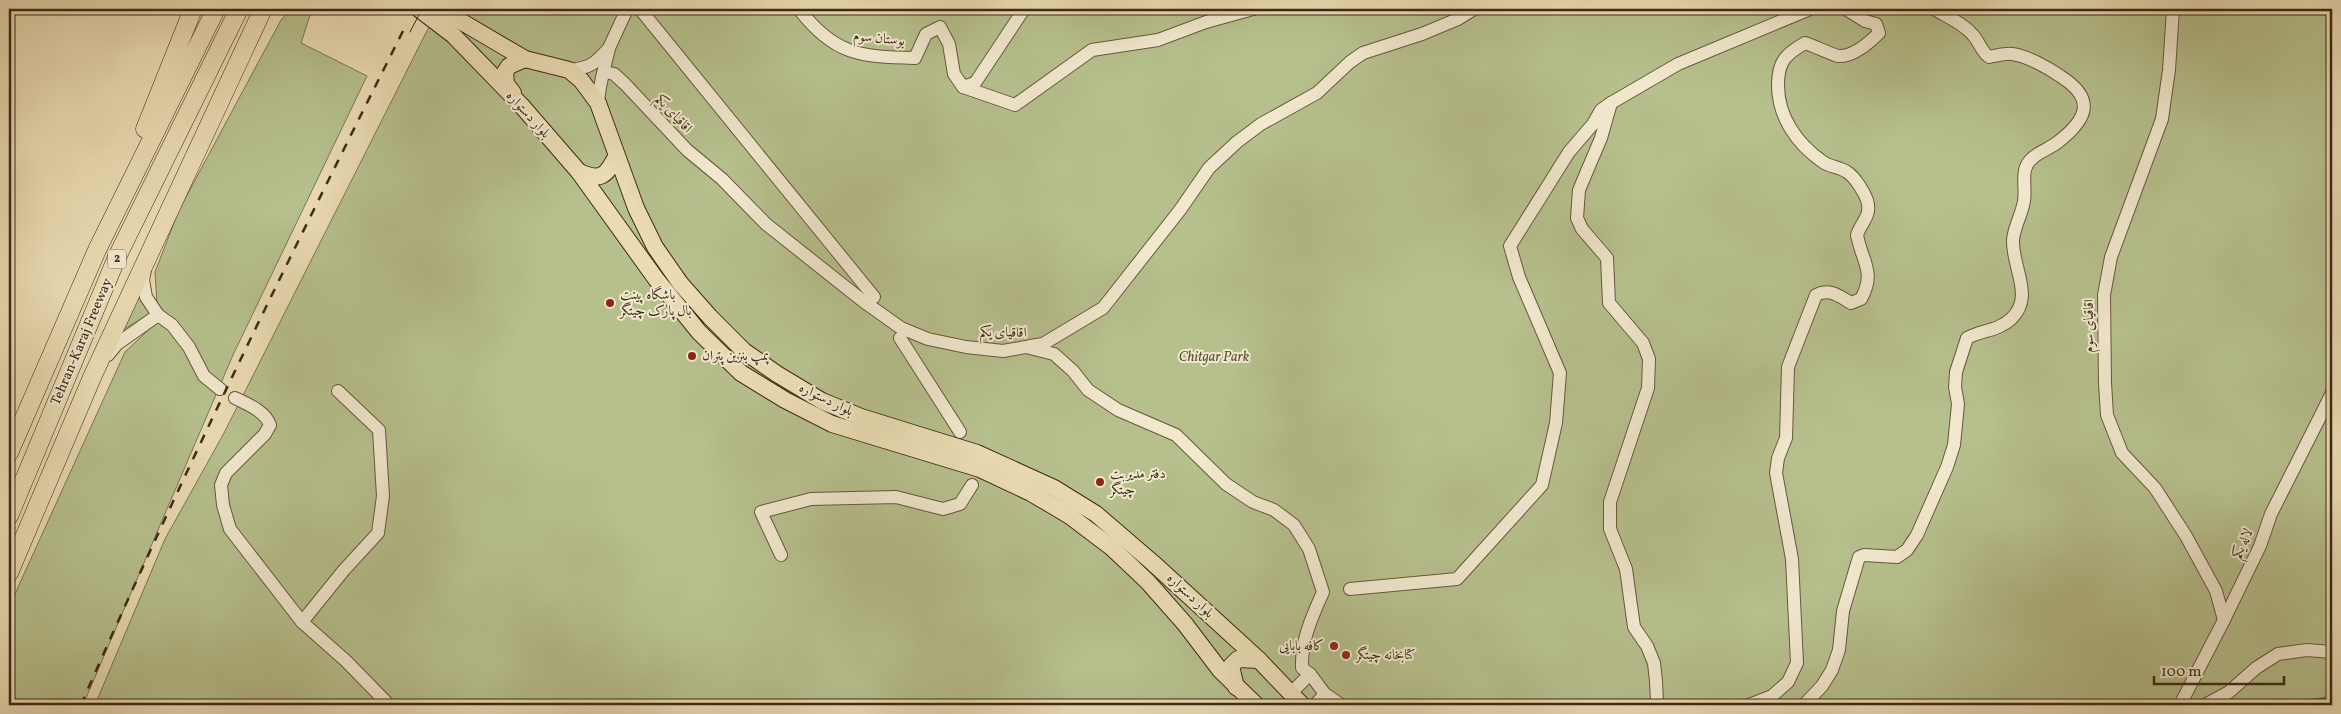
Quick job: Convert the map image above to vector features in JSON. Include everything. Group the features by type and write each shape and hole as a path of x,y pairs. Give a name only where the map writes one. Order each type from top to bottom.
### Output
{"highway":[{"path":"98,250 193,9"},
{"name":"Tehran-Karaj Freeway","path":"9,453 98,250 216,9"},
{"name":"Tehran-Karaj Freeway","path":"9,516 117,257 239,9"},
{"path":"9,572 93,375 263,9"}],"main road":[{"name":"بلوار دستواره","path":"420,9 453,35 520,105 579,172 656,279 699,332 741,373 785,400 832,424 980,469 1031,493 1070,516 1111,547 1148,582 1185,624 1220,670 1254,704"},
{"path":"440,9 525,59 569,70"},
{"path":"520,105 506,84 505,72 509,66 525,59"},
{"name":"بلوار دستواره","path":"569,70 581,80 598,103 636,208 655,247 680,283 744,351 777,374 822,401 861,416 977,453 1054,488 1096,514 1154,563 1259,660 1296,699"},
{"path":"579,172 591,177 601,177 608,172 616,157"},
{"path":"1237,688 1231,666 1238,659 1259,660"}],"street":[{"path":"598,103 599,84 604,72 609,48 627,9"},
{"path":"640,9 874,297"},
{"name":"بوستان سوم","path":"799,9 824,36 847,51 869,56 915,58 926,34 940,27 949,44 954,74 963,86"},
{"path":"963,86 975,83 1024,9"},
{"path":"963,86 1015,104 1092,50 1158,40 1206,22 1253,9"},
{"path":"1026,347 1043,344 1103,308 1180,210 1209,168 1243,138 1296,103 1317,93 1350,62 1363,53 1422,34 1458,19 1474,9"},
{"path":"1350,589 1457,579 1542,485 1556,423 1560,373 1519,277 1510,246 1569,152 1593,124 1600,110 1678,64 1810,9"},
{"path":"1749,705 1772,696 1788,682 1797,663 1792,559 1776,473 1778,458 1786,438 1788,367 1816,294 1822,291 1834,292 1851,303 1861,299 1868,287 1869,274 1857,235 1868,217 1867,200 1854,179 1847,172 1823,162 1802,144 1794,134 1779,102 1778,83 1782,64 1788,52 1805,43 1838,56 1852,52 1869,43 1879,33 1876,24 1865,21 1846,9"},
{"path":"1804,705 1822,686 1832,670 1839,650 1845,600 1858,557 1864,554 1897,557 1907,550 1928,510 1954,445 1958,404 1955,387 1956,372 1967,338 1976,333 2001,327 2013,317 2022,304 2023,291 2014,259 2013,239 2025,199 2025,168 2031,159 2059,141 2083,116 2084,101 2077,87 2050,69 2011,54 1989,57 1982,52 1973,34 1958,22 1934,9"},
{"name":"اقاقیای سوم","path":"2173,9 2169,70 2162,119 2111,257 2104,295 2107,415 2122,453 2154,488 2186,536 2216,591 2224,620"},
{"path":"569,70 587,68 597,62 609,48"},
{"name":"اقاقیای یکم","path":"604,72 614,74 625,84 687,150 722,180 766,224 900,328 928,339 966,347 1003,351 1026,347 1054,354 1073,371 1088,390 1118,410 1176,435 1226,484 1253,502 1274,510 1294,525 1309,549 1323,592 1307,628 1301,653 1302,668 1310,674 1325,694 1341,705"},
{"path":"1611,103 1601,138 1579,190 1577,218 1582,229 1607,258 1609,303 1643,344 1649,359 1648,388 1610,502 1610,529 1626,569 1634,627 1647,646 1654,663 1657,702 1654,705"},
{"path":"146,263 143,280 146,297 158,315 172,325 189,347 204,376 220,389"},
{"path":"93,375 117,344 158,315"},
{"path":"900,338 960,432"},
{"path":"302,622 378,532 383,496 379,430 338,391"},
{"name":"لاله یکم","path":"2180,705 2224,620 2260,546 2271,514 2332,393"},
{"path":"236,398 255,408 267,418 270,425 265,434 226,473 221,485 223,505 230,529 302,622 346,661 389,705"},
{"path":"781,555 760,512 810,498 896,497 943,509 960,504 972,485"},
{"path":"2204,705 2229,692 2256,668 2278,654 2307,650 2332,652"},
{"path":"1296,699 1310,674"},
{"path":"1314,705 1325,694"}],"green space":[{"path":"291,9 312,9 301,43 367,76 233,355 83,705 9,705 9,607 125,352 158,321 155,272 179,210 281,20"},
{"name":"Chitgar Park","path":"438,9 2332,9 2332,705 95,705 165,539 224,433"},
{"path":"137,293 150,314 119,332"}],"waterway":[{"path":"2285,705 2332,697"}],"tunnel":[{"path":"960,432 973,459 972,485"}],"tram line":[{"path":"410,32 422,9"}],"railway":[{"path":"81,705 198,449 404,29"}],"place":[{"name":"باشگاه پینت بال پارک چیتگر","path":"610,303"},
{"name":"پمپ بنزین پتران","path":"692,356"},
{"name":"دفتر مدیریت چیتگر","path":"1100,482"},
{"name":"کافه بابایی","path":"1334,646"},
{"name":"کتابخانه چیتگر","path":"1346,655"}]}
